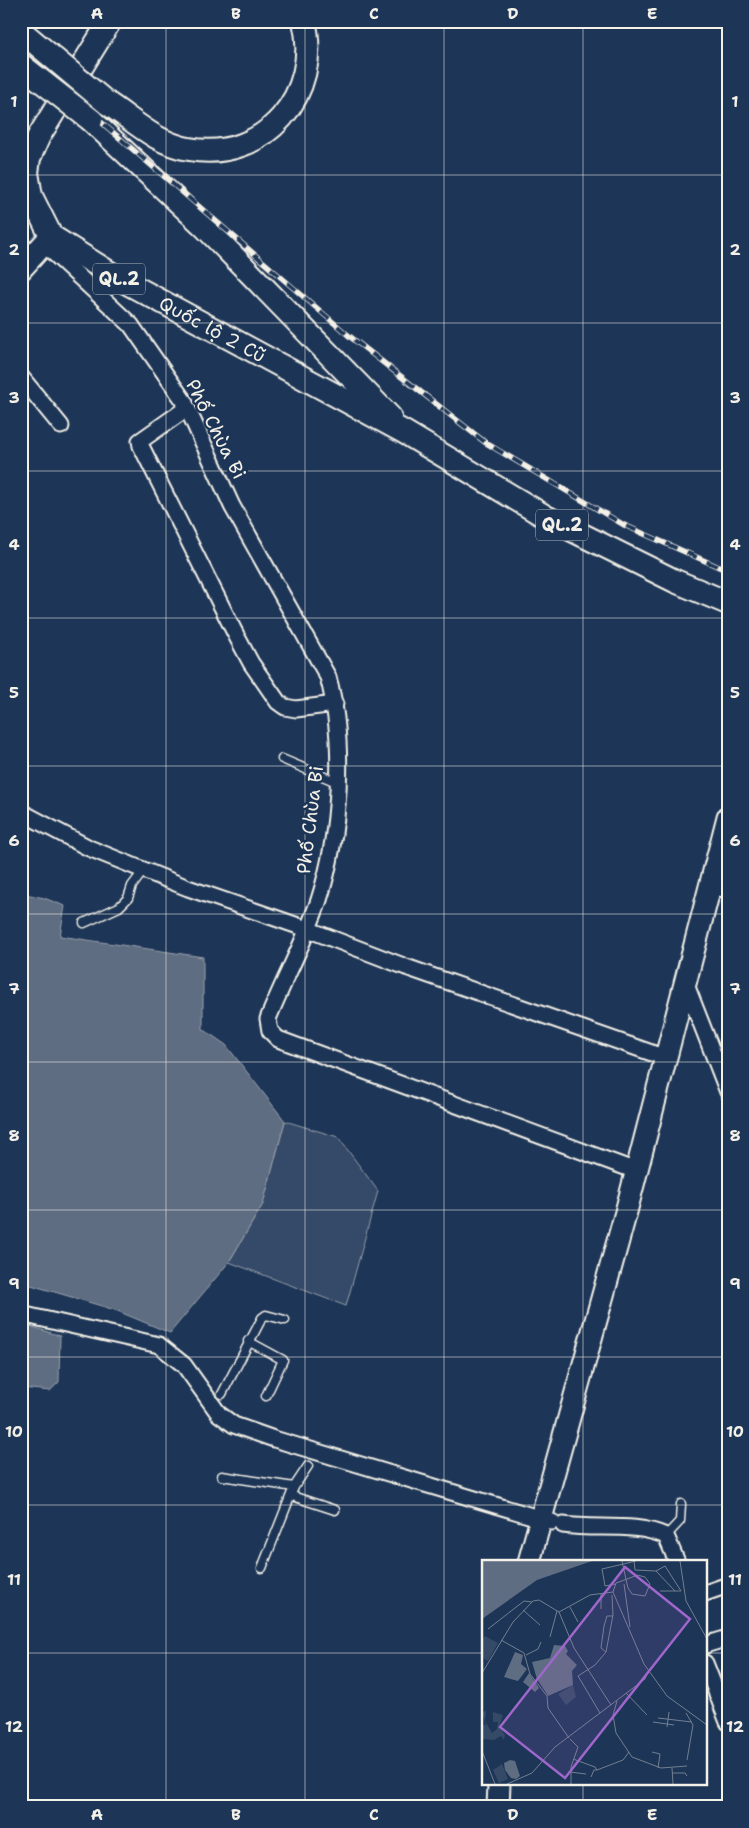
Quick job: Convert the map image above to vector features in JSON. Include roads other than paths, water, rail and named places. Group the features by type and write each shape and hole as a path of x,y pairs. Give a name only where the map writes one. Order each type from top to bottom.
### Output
{"main road":[{"path":"48,240 24,174 38,136 110,21"},
{"path":"21,31 135,125 176,146 201,151 234,146 249,141 263,134 281,119 295,100 302,85 309,51 304,21"},
{"name":"Quốc lộ 2 Cũ","path":"21,64 91,120 205,227 404,432"},
{"name":"Quốc lộ 2 Cũ","path":"48,240 404,432 546,517 675,581 728,603"}],"street":[{"path":"21,269 48,240"},
{"name":"Phố Chùa Bi","path":"48,240 131,325 187,408 234,511 319,658 328,677 335,704 339,783 328,858 319,898 268,1019 270,1031 278,1039 636,1171"},
{"path":"21,377 61,426"},
{"path":"187,408 140,441 182,530 251,663 278,702 285,707 296,709 335,704"},
{"path":"21,812 89,848 188,888 666,1058"},
{"path":"530,1560 552,1522 636,1171 685,982 719,888 728,816"},
{"path":"685,982 728,1092"},
{"path":"21,1314 159,1345 184,1365 214,1403 218,1414 234,1424 316,1456 552,1522 582,1528 653,1530 666,1536 676,1560"},
{"path":"706,1593 728,1585"},
{"path":"706,1645 728,1638"},
{"path":"706,1666 728,1722"},
{"path":"498,1807 500,1786"}],"lane":[{"path":"282,759 339,783"},
{"path":"84,923 120,907 128,898 132,886 144,870"},
{"path":"222,1394 230,1382 248,1341 266,1315 285,1320"},
{"path":"248,1341 283,1360 266,1396"},
{"path":"262,1568 294,1487 308,1466"},
{"path":"222,1476 294,1487"},
{"path":"292,1496 335,1510"},
{"path":"666,1536 680,1521 681,1504"}],"railway":[{"path":"21,53 348,335 486,443 624,525 728,571"}]}
